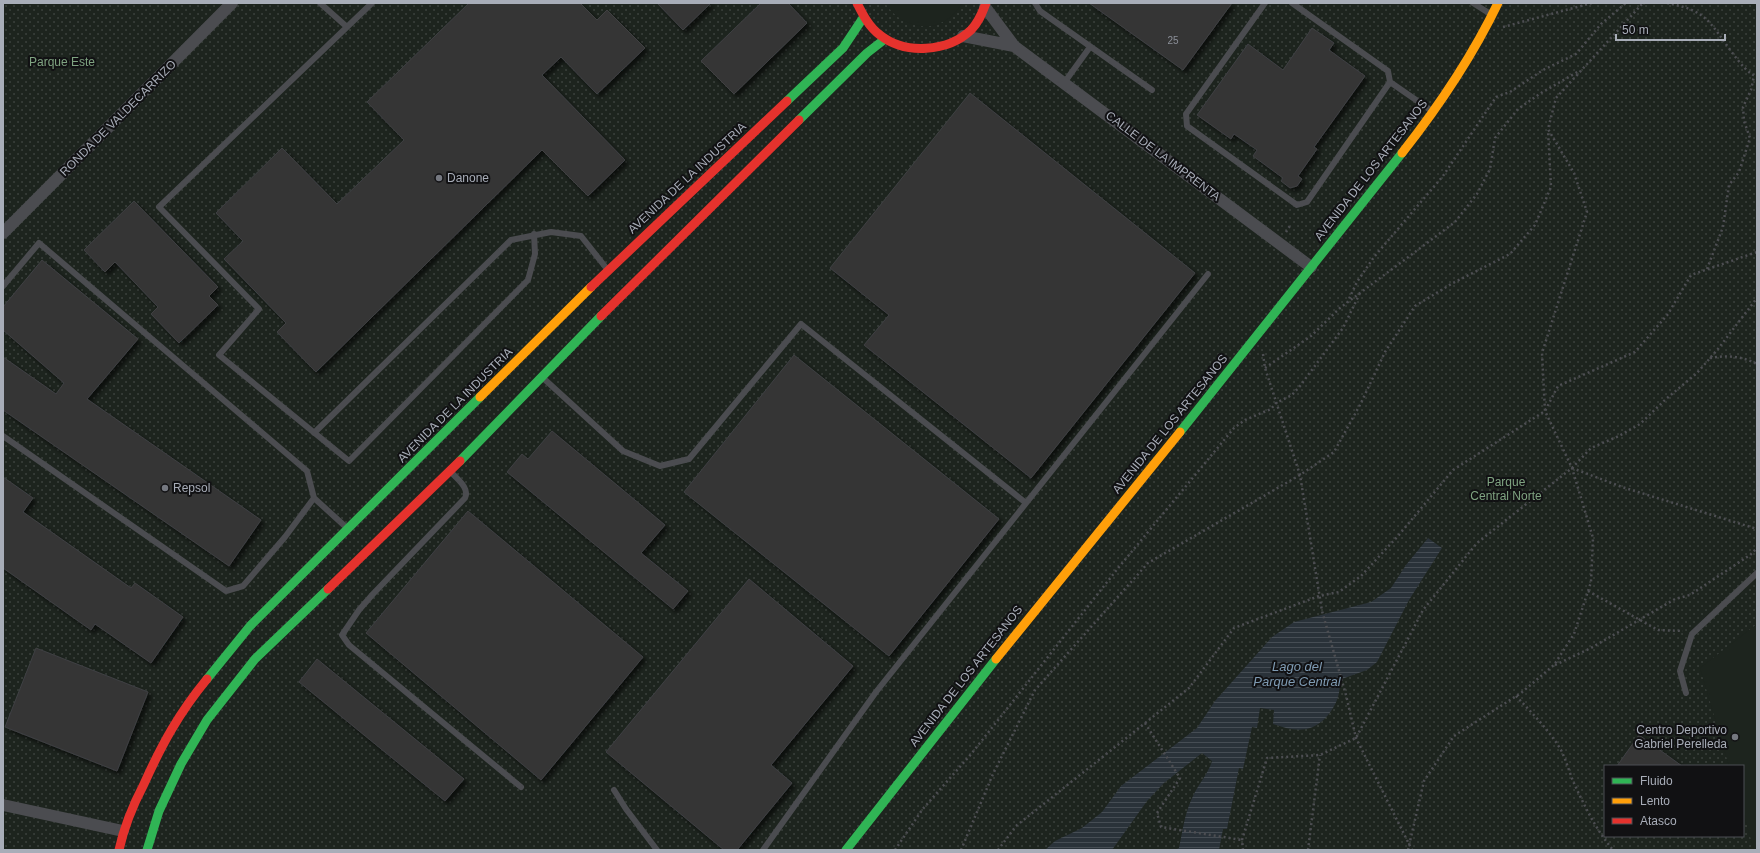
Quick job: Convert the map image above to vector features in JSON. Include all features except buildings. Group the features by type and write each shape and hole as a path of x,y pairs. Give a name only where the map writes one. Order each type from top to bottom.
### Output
{"street":[{"name":"RONDA DE VALDECARRIZO","path":"3,233 232,3"},
{"path":"857,3 863,18 885,39 904,47 925,49 945,46 963,36 976,23 985,5"},
{"name":"AVENIDA DE LOS ARTESANOS","path":"846,850 1029,616 1252,343 1434,112 1485,32 1498,3"},
{"name":"CALLE DE LA IMPRENTA","path":"985,5 1014,46 1311,267"},
{"name":"AVENIDA DE LA INDUSTRIA","path":"119,850 124,831 163,742 186,706 250,626 608,270 843,48 863,18"},
{"name":"CALLE DE LA IMPRENTA","path":"963,36 1014,46"},
{"path":"147,850 159,811 181,764 207,720 255,659 450,471 541,376 867,53 885,39"},
{"path":"3,805 124,831"}],"lane":[{"path":"320,3 346,27"},
{"path":"372,3 159,207 259,309 219,355 348,461 528,280 535,254 534,234"},
{"path":"1035,3 1040,11 1152,90"},
{"path":"1265,3 1186,114 1187,126 1297,205 1307,202 1390,82 1388,71 1292,3"},
{"path":"1473,3 1493,15"},
{"path":"1064,83 1090,47"},
{"path":"1390,82 1434,112"},
{"path":"314,433 511,240 534,234 551,232 581,236 608,270"},
{"path":"3,286 39,243 306,471 314,498 348,529"},
{"path":"763,850 876,692 1208,274"},
{"path":"541,376 623,451 660,466 689,460 801,324 1026,504"},
{"path":"3,436 226,591 243,586 285,537 314,498"},
{"path":"450,471 465,488 467,495 373,594 359,610 342,635 349,645 521,787"},
{"path":"1686,693 1680,671 1692,634 1757,573"},
{"path":"614,790 626,809 657,850"}],"path":[{"path":"1485,32 1592,3"},
{"path":"1347,303 1357,282 1374,257 1443,176 1496,97 1510,92 1544,70 1576,54 1601,24 1626,3"},
{"path":"961,850 992,774 1035,690 1148,563 1300,475 1334,452 1361,403 1384,352 1415,306 1453,283 1510,254 1535,225 1551,187 1548,130 1556,98 1643,3 1648,3"},
{"path":"1667,3 1686,7 1706,19 1722,36 1742,67 1755,76 1751,90 1743,107 1744,121 1750,138 1739,172 1729,185 1723,227 1707,269"},
{"path":"1265,368 1311,336 1347,303 1454,222 1477,194 1490,169 1495,138 1518,109 1541,93 1582,70"},
{"path":"1548,130 1574,172 1587,212 1542,353 1545,411 1572,468 1593,538 1591,582 1574,634 1554,666"},
{"path":"998,850 1016,826 1189,688 1234,628 1319,596 1339,592 1361,576 1398,536 1453,470 1545,411 1558,386 1635,352 1668,314 1691,275 1757,252"},
{"path":"895,850 922,810 972,753 1013,700 1234,428 1245,420 1265,413 1276,403 1288,398 1300,386 1343,328 1360,293"},
{"path":"1243,850 1242,840 1267,758 1320,755 1356,738 1423,610 1477,542 1572,468 1591,448 1619,436 1640,424 1710,359 1757,298"},
{"path":"1252,343 1263,352 1265,368 1300,475 1322,611 1346,695 1356,738 1410,849"},
{"path":"1710,359 1723,356 1747,359 1757,364"},
{"path":"1572,468 1622,487 1757,529"},
{"path":"1410,849 1424,781 1454,736 1516,696 1554,666 1591,648 1639,621 1675,598 1690,595 1750,555 1757,548"},
{"path":"1588,591 1639,621 1658,630 1681,631 1697,629"},
{"path":"1516,696 1547,729 1562,751 1573,780 1590,816 1602,836 1613,850"},
{"path":"1145,723 1180,778 1157,813 1161,827 1242,840"},
{"path":"1308,850 1320,755"}],"green space":[{"path":"3,3 1757,3 1757,850 3,850"},
{"path":"885,3 962,3 954,14 945,21 934,25 924,26 902,20 893,13"},
{"name":"Centro Deportivo Gabriel Perelleda","path":"1757,624 1757,850 1754,850 1744,815 1744,765 1729,765 1700,668"}],"water":[{"name":"Lago del Parque Central","path":"1428,538 1442,548 1409,600 1377,662 1367,670 1339,680 1339,694 1328,715 1317,725 1310,728 1296,730 1273,724 1274,710 1260,708 1257,728 1252,727 1243,769 1239,768 1227,829 1223,829 1219,850 1175,850 1179,848 1188,807 1212,761 1202,753 1164,783 1147,801 1112,850 1045,850 1055,841 1082,828 1102,812 1121,786 1197,728 1215,701 1272,637 1294,622 1371,602 1391,588 1406,565"}],"traffic: fast":[{"path":"787,101 843,48 863,18"},
{"path":"799,120 867,53 885,39"},
{"path":"1180,432 1402,153"},
{"path":"460,461 601,316"},
{"path":"207,679 250,626 480,397"},
{"path":"147,850 159,811 181,764 207,720 255,659 328,589"},
{"path":"846,850 996,659"}],"traffic: slow":[{"path":"1402,153 1454,81 1477,43 1498,3"},
{"path":"480,397 591,287"},
{"path":"996,659 1180,432"}],"traffic: jam":[{"path":"857,3 869,25 876,32 890,41 902,46 914,48 939,47 962,37 976,24 986,3"},
{"path":"591,287 787,101"},
{"path":"601,316 799,120"},
{"path":"328,589 460,461"},
{"path":"119,850 123,833 133,808 158,756 172,729 188,704 207,679"}],"place":[{"name":"Danone","path":"439,178"},
{"name":"Repsol","path":"165,488"},
{"name":"Centro Deportivo Gabriel Perelleda","path":"1735,737"}],"park label":[{"name":"Parque Este","path":"62,62"},
{"name":"Parque Central Norte","path":"1506,489"}]}
